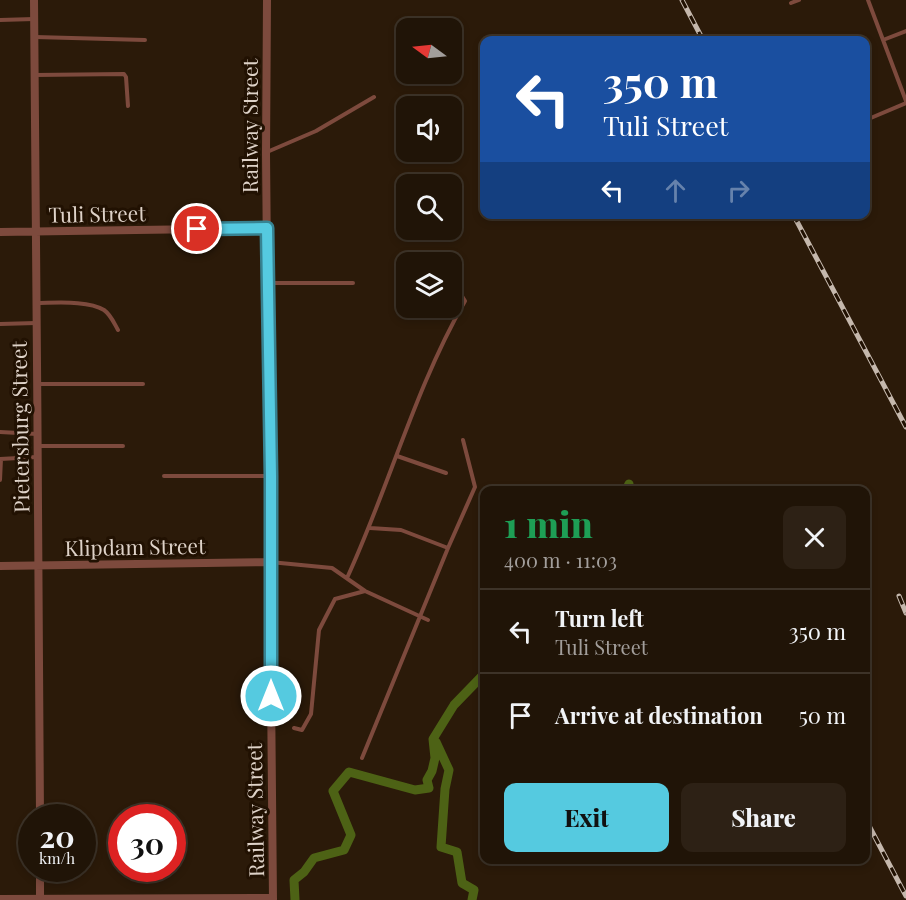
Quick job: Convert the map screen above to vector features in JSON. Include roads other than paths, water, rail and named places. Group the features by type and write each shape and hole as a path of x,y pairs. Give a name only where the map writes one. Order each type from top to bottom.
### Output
{"street":[{"name":"Pietersburg Street","path":"34,0 40,804"},
{"name":"Railway Street","path":"267,0 266,153 271,476 273,899"},
{"name":"Tuli Street","path":"0,232 267,228"},
{"name":"Klipdam Street","path":"0,566 270,562"},
{"path":"40,882 40,899"},
{"path":"0,898 273,899"}],"lane":[{"path":"791,3 799,0"},
{"path":"868,0 906,102 870,118"},
{"path":"0,20 34,19"},
{"path":"883,40 906,32"},
{"path":"34,37 145,40"},
{"path":"34,75 124,74 128,106"},
{"path":"266,153 316,131 374,97"},
{"path":"267,284 353,283"},
{"path":"35,303 88,304 110,315 118,330"},
{"path":"347,578 370,528 440,345 455,318"},
{"path":"0,324 36,323"},
{"path":"36,384 143,384"},
{"path":"0,432 36,434"},
{"path":"362,758 475,486 463,440"},
{"path":"37,446 123,446"},
{"path":"397,456 446,473"},
{"path":"0,480 0,459 37,457"},
{"path":"164,476 271,476"},
{"path":"370,528 401,530 448,548"},
{"path":"270,562 332,567 365,591 428,621"},
{"path":"294,728 302,730 311,714 319,630 334,599 365,591"}],"waterway":[{"path":"295,900 294,880 304,872 314,858 344,850 351,835 333,791 349,772 415,790 429,788 427,780 435,758 433,739 454,705 480,678"},
{"path":"436,742 449,770 445,789 441,847 457,852 462,883 474,890 472,900"}],"railway":[{"path":"682,0 701,36"},
{"path":"796,219 906,427"},
{"path":"899,596 906,613"},
{"path":"870,828 906,896"}]}
